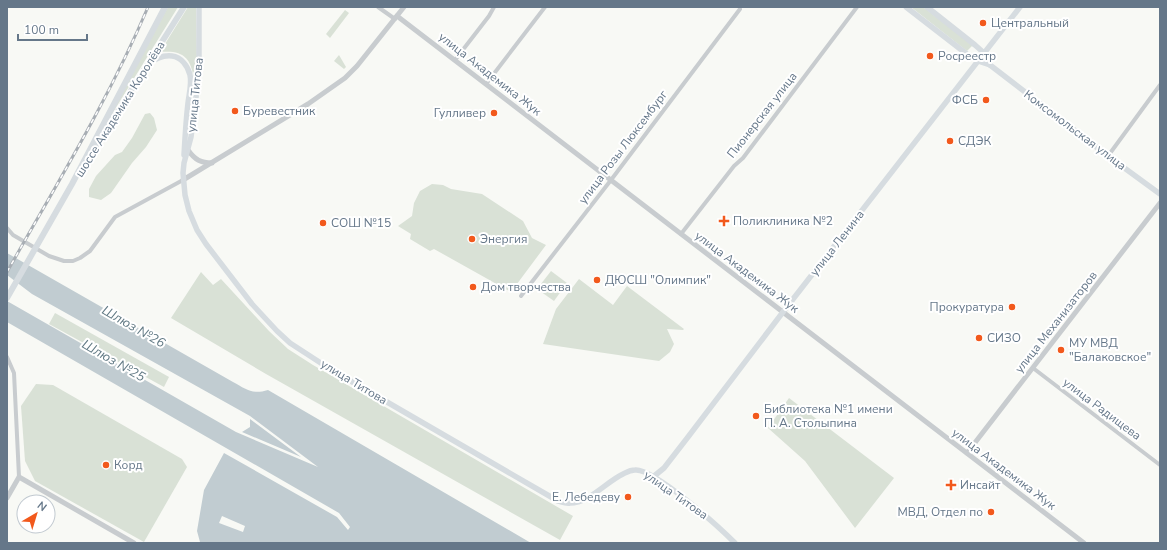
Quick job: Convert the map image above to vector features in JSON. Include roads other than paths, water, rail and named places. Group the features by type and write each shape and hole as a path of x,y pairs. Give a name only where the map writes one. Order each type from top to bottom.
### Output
{"highway":[{"name":"шоссе Академика Королёва","path":"72,184 165,7"},
{"name":"шоссе Академика Королёва","path":"72,184 106,133 184,7"},
{"path":"7,298 72,184"}],"main road":[{"name":"улица Титова","path":"199,7 200,63 191,137 184,163 183,180 185,195 189,211 197,230 206,244 252,304 277,331 304,353 558,501 568,504 578,503 588,498 619,476 631,470 640,470 653,477 699,510 735,543"},
{"name":"Комсомольская улица","path":"906,7 966,54 978,61 990,65 1160,194"},
{"name":"Комсомольская улица","path":"927,7 984,53 990,65"},
{"name":"улица Ленина","path":"653,477 670,461 783,312 1020,7"},
{"path":"146,67 159,57 174,56 182,61 189,71 190,82 184,163"}],"street":[{"path":"378,7 396,18"},
{"path":"7,228 13,235 49,256 64,261 73,261 80,258 90,251 115,216 213,163 308,104 345,78 357,66 404,7"},
{"path":"455,60 489,16 494,7"},
{"path":"486,84 545,7"},
{"name":"Пионерская улица","path":"681,234 734,166 743,158 857,7"},
{"name":"улица Розы Люксембург","path":"522,296 612,180 740,9"},
{"name":"улица Академика Жук","path":"396,18 455,60 1084,543"},
{"path":"1108,156 1160,86"},
{"path":"188,150 198,161 213,163"},
{"name":"улица Механизаторов","path":"967,453 1160,203"},
{"path":"7,357 14,372 19,477 7,498"},
{"name":"улица Радищева","path":"1033,368 1160,465"},
{"path":"19,477 134,543"}],"water":[{"name":"Шлюз №26","path":"7,253 242,387 253,392 268,390 531,543 200,542 197,531 204,490 224,453 337,517 348,530 350,527 339,513 7,322 7,301 236,432 318,467 250,416 32,294 7,275"},
{"path":"250,419 301,457 242,432 250,427"}],"railway":[{"path":"7,272 99,108 133,41 148,7"}],"place":[{"name":"Центральный","path":"983,23"},
{"name":"Росреестр","path":"930,56"},
{"name":"ФСБ","path":"986,100"},
{"name":"Буревестник","path":"235,111"},
{"name":"Гулливер","path":"494,113"},
{"name":"СДЭК","path":"950,141"},
{"name":"Поликлиника №2","path":"724,221"},
{"name":"СОШ №15","path":"323,223"},
{"name":"Энергия","path":"472,239"},
{"name":"ДЮСШ \"Олимпик\"","path":"597,280"},
{"name":"Дом творчества","path":"473,287"},
{"name":"Прокуратура","path":"1012,307"},
{"name":"СИЗО","path":"979,338"},
{"name":"МУ МВД \"Балаковское\"","path":"1061,350"},
{"name":"Библиотека №1 имени П. А. Столыпина","path":"756,416"},
{"name":"Корд","path":"106,465"},
{"name":"Инсайт","path":"951,485"},
{"name":"Е. Лебедеву","path":"628,497"},
{"name":"МВД, Отдел по","path":"991,512"}],"water label":[{"name":"Шлюз №25","path":"114,360"}]}
